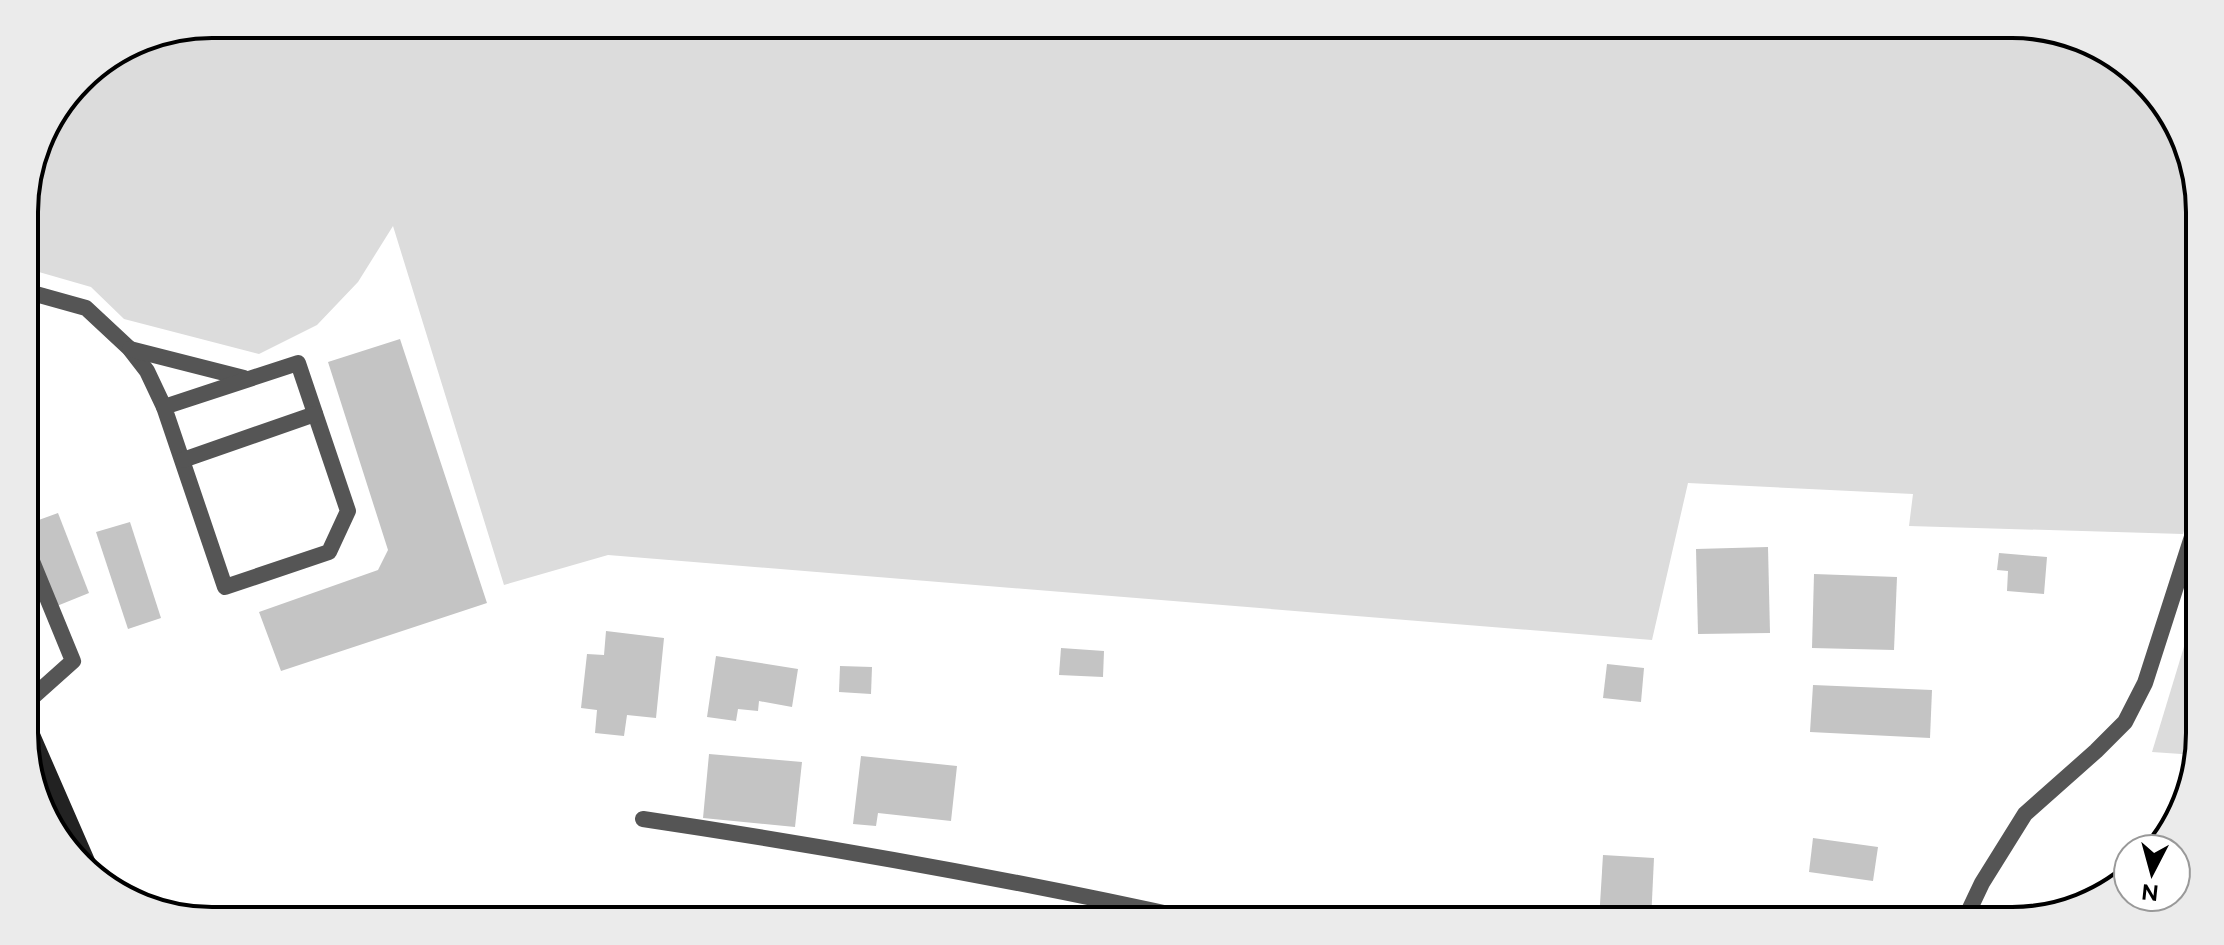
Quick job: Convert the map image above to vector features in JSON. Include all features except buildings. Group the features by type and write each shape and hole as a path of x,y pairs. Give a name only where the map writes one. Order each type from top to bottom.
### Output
{"main road":[{"path":"40,758 83,849"}],"street":[{"path":"38,295 86,308 130,349 147,371 164,407 225,587 329,552 348,511 298,363 164,407"},
{"path":"130,349 245,378"},
{"path":"183,460 315,414"},
{"path":"1971,907 2025,814 2125,722 2145,683 2186,555"},
{"path":"38,576 73,661 38,692"},
{"path":"643,819 807,843 1136,907"}],"shaded area":[{"path":"200,38 2024,38 2079,51 2118,74 2150,106 2173,145 2185,189 2186,212 2186,525 2183,534 1909,526 1913,494 1688,483 1652,640 608,555 504,585 393,226 358,282 317,325 259,354 124,319 91,287 38,272 38,200 51,145 81,97 115,67 156,47"},
{"path":"2186,640 2185,754 2152,752"}]}
